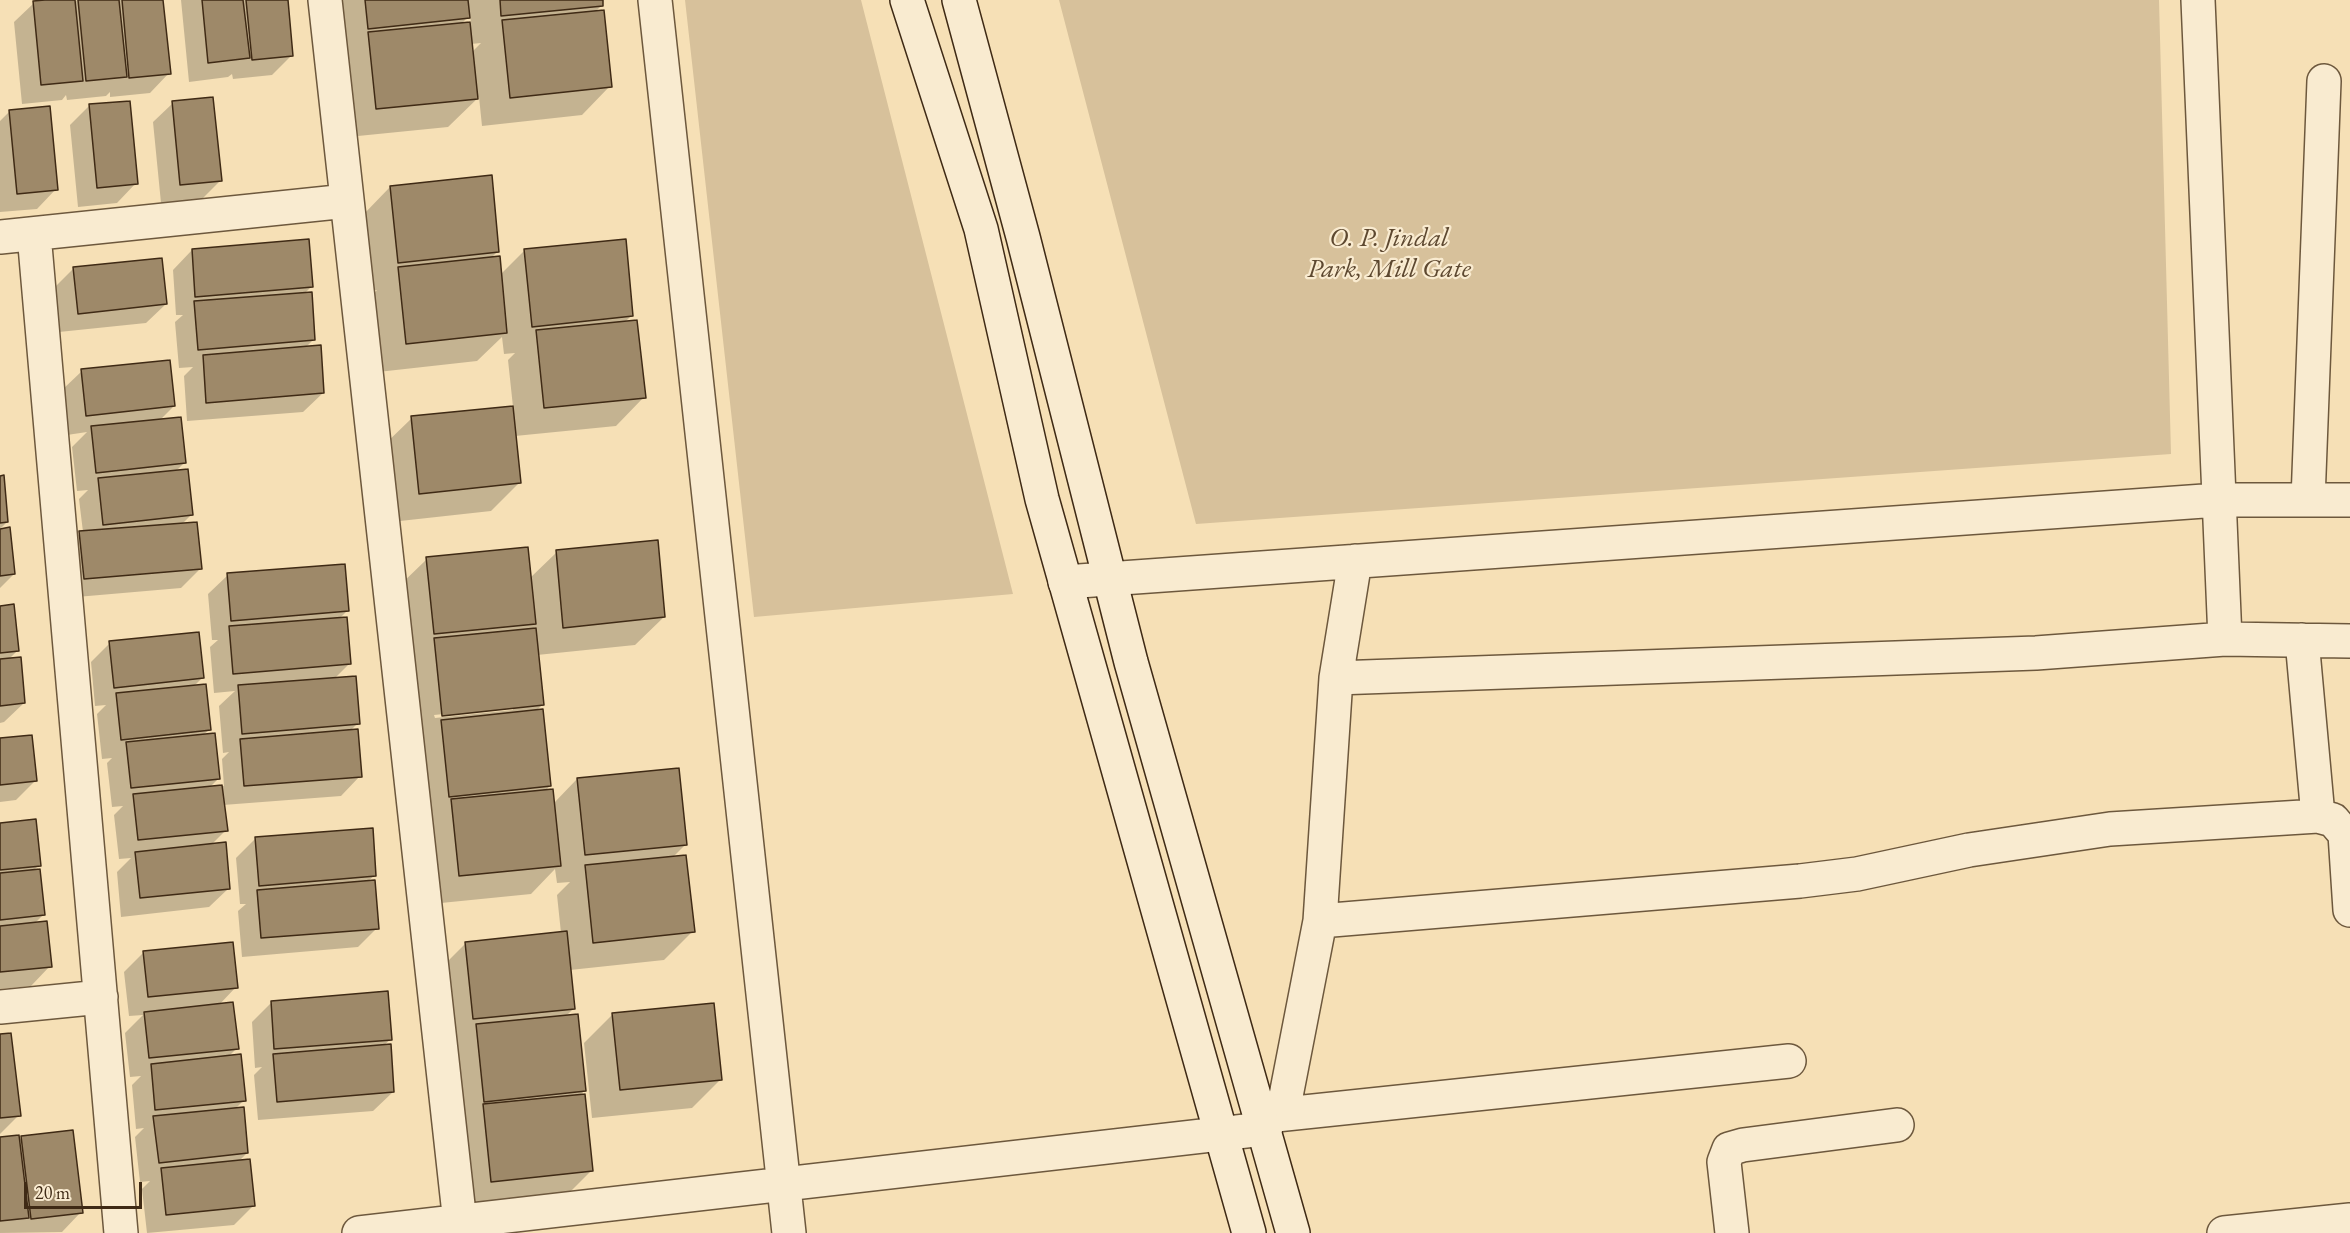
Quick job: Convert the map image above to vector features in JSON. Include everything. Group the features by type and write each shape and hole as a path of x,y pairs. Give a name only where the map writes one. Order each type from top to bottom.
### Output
{"street":[{"path":"325,0 460,1223"},
{"path":"655,0 789,1233"},
{"path":"907,0 981,229 1042,499 1249,1233"},
{"path":"959,0 1026,249 1134,674 1270,1122 1293,1233"},
{"path":"2198,0 2225,639"},
{"path":"2308,500 2324,81"},
{"path":"0,237 347,201"},
{"path":"34,234 121,1233"},
{"path":"1065,582 2218,500 2350,500"},
{"path":"1270,1122 1285,1101 1320,921 1336,678 1355,561"},
{"path":"1336,678 2036,653 2225,639 2350,641"},
{"path":"2302,640 2318,816"},
{"path":"1320,921 1800,881 1857,874 1969,850 2110,830 2318,816 2333,820 2345,834 2350,910"},
{"path":"0,1007 101,997"},
{"path":"359,1233 1221,1134 1270,1122 1790,1061"},
{"path":"1732,1233 1724,1162 1729,1149 1743,1145 1897,1125"},
{"path":"2224,1233 2350,1220"}],"green space":[{"path":"685,0 861,0 1013,594 754,617"},
{"name":"O. P. Jindal Park, Mill Gate","path":"1059,0 2159,0 2171,454 1196,524"}],"building":[{"path":"75,0 83,81 41,85 33,1"},
{"path":"78,0 119,0 127,77 86,81"},
{"path":"122,0 163,0 171,74 129,78"},
{"path":"202,0 243,0 250,58 208,63"},
{"path":"246,0 288,0 293,56 252,60"},
{"path":"365,0 468,0 470,18 368,29"},
{"path":"500,0 603,0 603,6 501,16"},
{"path":"604,10 612,87 510,98 502,20"},
{"path":"470,22 478,99 376,109 368,32"},
{"path":"213,97 222,181 180,185 172,101"},
{"path":"130,101 138,184 97,188 89,104"},
{"path":"50,106 58,190 17,194 9,110"},
{"path":"492,175 499,252 398,263 390,186"},
{"path":"309,239 313,287 195,297 192,249"},
{"path":"626,239 633,316 532,327 524,249"},
{"path":"500,256 507,333 406,344 398,267"},
{"path":"162,258 167,304 78,314 73,267"},
{"path":"312,292 315,340 198,350 194,301"},
{"path":"637,320 646,398 544,408 536,330"},
{"path":"321,345 324,393 206,403 203,355"},
{"path":"170,360 175,406 86,416 81,369"},
{"path":"513,406 521,483 419,494 411,416"},
{"path":"181,417 186,463 96,473 91,426"},
{"path":"188,469 193,515 103,525 98,478"},
{"path":"4,475 8,522 0,523 0,476"},
{"path":"197,522 202,569 84,579 79,531"},
{"path":"10,527 15,574 0,576 0,529"},
{"path":"658,540 665,617 563,628 556,550"},
{"path":"528,547 536,624 434,634 426,557"},
{"path":"345,564 349,611 231,621 227,573"},
{"path":"14,604 19,651 0,653 0,606"},
{"path":"347,617 351,664 233,674 229,626"},
{"path":"536,628 544,705 442,716 434,638"},
{"path":"199,632 204,678 114,688 109,641"},
{"path":"21,657 25,703 0,706 0,659"},
{"path":"356,676 360,724 242,734 238,685"},
{"path":"206,684 211,730 121,740 116,693"},
{"path":"543,709 551,786 449,797 441,720"},
{"path":"358,729 362,777 244,786 240,739"},
{"path":"215,733 220,779 131,788 126,742"},
{"path":"32,735 37,781 0,785 0,738"},
{"path":"679,768 687,845 585,855 577,778"},
{"path":"222,785 228,831 138,840 133,794"},
{"path":"553,789 561,866 459,876 451,799"},
{"path":"36,819 41,866 0,870 0,823"},
{"path":"373,828 376,876 259,886 255,837"},
{"path":"226,842 230,889 140,898 135,852"},
{"path":"686,855 695,932 593,943 585,865"},
{"path":"40,869 45,915 0,920 0,873"},
{"path":"375,880 379,929 261,938 257,890"},
{"path":"47,921 52,967 0,972 0,926"},
{"path":"567,931 575,1009 473,1019 465,942"},
{"path":"233,942 238,988 148,997 143,951"},
{"path":"388,991 392,1040 274,1049 271,1001"},
{"path":"233,1002 239,1049 149,1058 144,1012"},
{"path":"714,1003 722,1080 620,1090 612,1013"},
{"path":"578,1014 586,1091 484,1102 476,1024"},
{"path":"11,1033 21,1116 0,1118 0,1034"},
{"path":"391,1044 394,1092 277,1102 273,1054"},
{"path":"241,1054 246,1101 155,1110 151,1064"},
{"path":"585,1094 593,1171 491,1182 483,1104"},
{"path":"244,1107 248,1153 159,1163 153,1116"},
{"path":"73,1130 83,1213 31,1219 21,1136"},
{"path":"19,1135 29,1218 0,1221 0,1137"},
{"path":"250,1159 255,1206 166,1215 161,1168"}]}
